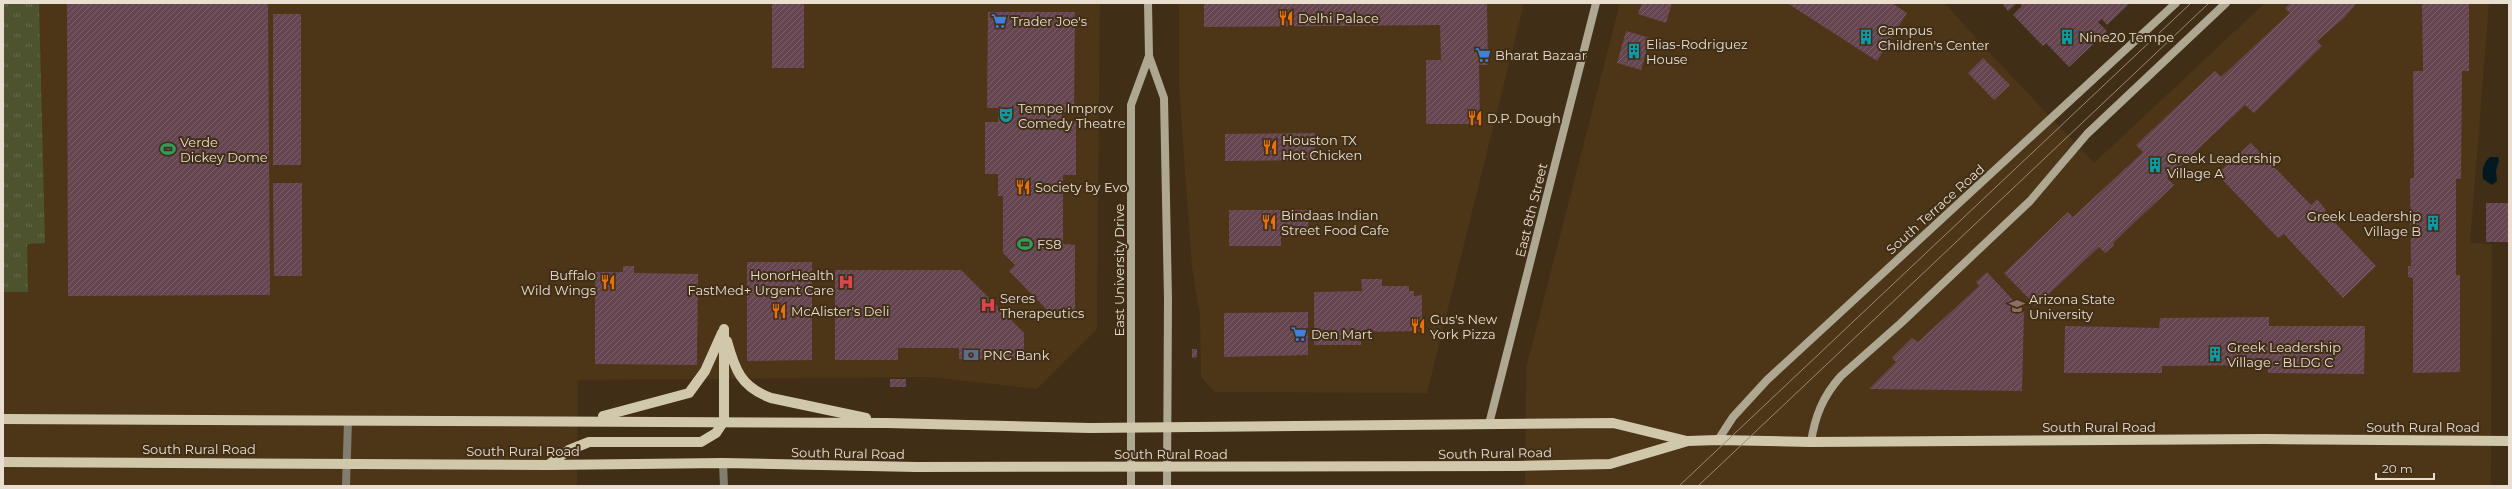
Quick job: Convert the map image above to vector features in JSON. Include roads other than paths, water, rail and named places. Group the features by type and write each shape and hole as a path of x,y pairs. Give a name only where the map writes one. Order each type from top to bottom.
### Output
{"main road":[{"path":"588,420 664,402 689,393 705,371 724,329"},
{"path":"548,465 569,450 590,442 701,442 716,433 724,422 724,329"},
{"path":"724,329 732,360 740,377 757,393 771,398 887,423"},
{"name":"South Rural Road","path":"3,419 588,420 887,423 1132,428 1613,423 1688,441"},
{"name":"South Rural Road","path":"3,462 548,465 723,463 916,467 1610,464 1688,441 1718,440 1811,442 2265,439 2509,440"}],"street":[{"name":"East University Drive","path":"1148,3 1149,56 1164,98 1167,202 1167,486"},
{"name":"East 8th Street","path":"1489,424 1596,3"},
{"name":"South Terrace Road","path":"1718,440 1733,417 1767,380 2176,3"},
{"path":"1811,442 1819,408 1841,376 1901,323 2020,211 2087,134 2226,3"},
{"name":"East University Drive","path":"1131,486 1131,105 1149,56"},
{"path":"346,486 348,420"},
{"path":"723,463 724,486"}],"water":[{"path":"2490,157 2498,157 2499,160 2496,171 2497,181 2492,185 2483,179 2484,164"}],"tram line":[{"path":"1679,486 2191,3"},
{"path":"1698,486 2209,3"}],"place":[{"name":"Delhi Palace","path":"1286,18"},
{"name":"Trader Joe's","path":"999,21"},
{"name":"Campus Children's Center","path":"1866,37"},
{"name":"Nine20 Tempe","path":"2067,37"},
{"name":"Elias-Rodriguez House","path":"1634,51"},
{"name":"Bharat Bazaar","path":"1483,55"},
{"name":"Tempe Improv Comedy Theatre","path":"1006,115"},
{"name":"D.P. Dough","path":"1475,118"},
{"name":"Houston TX Hot Chicken","path":"1270,147"},
{"name":"Verde Dickey Dome","path":"168,149"},
{"name":"Greek Leadership Village A","path":"2155,165"},
{"name":"Society by Evo","path":"1023,187"},
{"name":"Bindaas Indian Street Food Cafe","path":"1269,222"},
{"name":"Greek Leadership Village B","path":"2433,223"},
{"name":"FS8","path":"1025,244"},
{"name":"Buffalo Wild Wings","path":"608,282"},
{"name":"HonorHealth FastMed+ Urgent Care","path":"846,282"},
{"name":"Seres Therapeutics","path":"988,305"},
{"name":"Arizona State University","path":"2017,306"},
{"name":"McAlister's Deli","path":"779,311"},
{"name":"Gus's New York Pizza","path":"1418,326"},
{"name":"Den Mart","path":"1299,334"},
{"name":"Greek Leadership Village - BLDG C","path":"2215,354"},
{"name":"PNC Bank","path":"971,355"}]}
